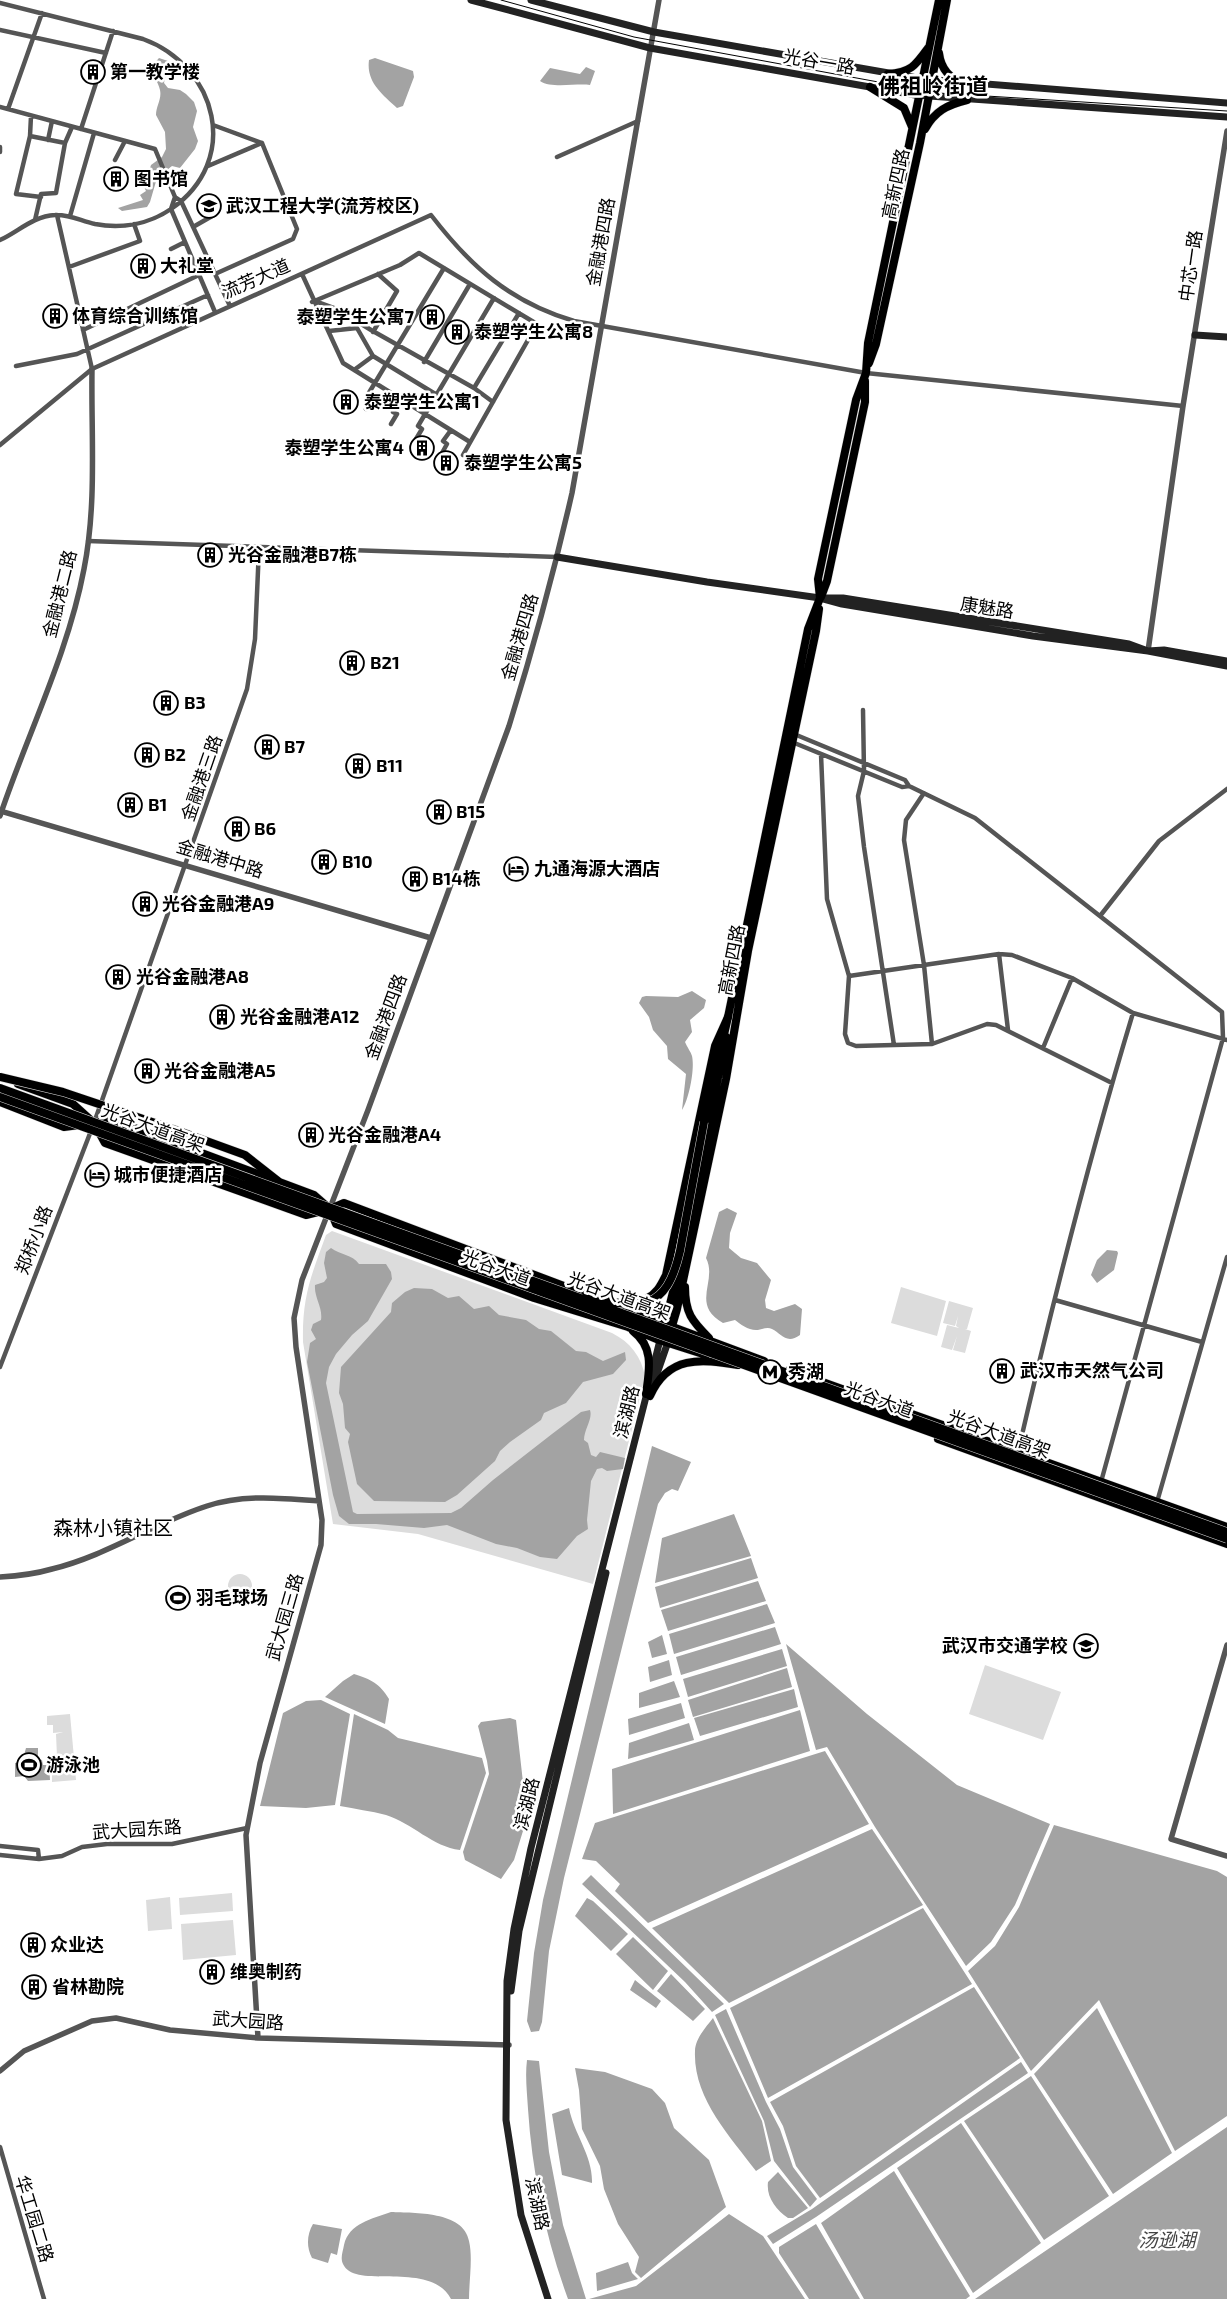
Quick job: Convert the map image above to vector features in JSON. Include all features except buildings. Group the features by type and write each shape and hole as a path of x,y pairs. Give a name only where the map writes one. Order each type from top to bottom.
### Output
{"main road":[{"name":"光谷一路","path":"471,0 650,48 919,96 1227,117"},
{"name":"光谷一路","path":"531,0 654,32 888,74 965,83 1227,103"},
{"name":"高新四路","path":"669,1325 684,1275 726,1079 748,951 816,631 820,598 818,579 856,400 876,344 930,97 933,80 938,0"},
{"name":"高新四路","path":"866,372 868,343 919,96 947,0"},
{"path":"888,74 903,72 915,66 934,44"},
{"path":"934,44 942,68 956,81 965,83"},
{"path":"870,87 904,108 913,131"},
{"path":"920,143 923,132 935,115 946,106 967,100"},
{"path":"1196,334 1227,335"},
{"name":"康魅路","path":"557,557 706,582 820,598 843,598 1129,644 1148,651 1227,666"},
{"name":"高新四路","path":"669,1325 723,1060 728,1017 808,629 820,598"},
{"name":"康魅路","path":"1148,651 1164,650 1227,660"},
{"name":"高新四路","path":"601,1300 631,1304 653,1296 666,1275 715,1046 728,1017"},
{"path":"542,1284 591,1297 635,1304 657,1298 666,1290 674,1274 680,1252 704,1122 728,1017"},
{"path":"0,1077 63,1092 244,1155 278,1181"},
{"name":"光谷大道","path":"0,1077 73,1104 94,1123 105,1143 148,1159 306,1215 330,1210 344,1202 601,1300 1227,1528"},
{"name":"光谷大道高架","path":"0,1088 1227,1532"},
{"name":"光谷大道高架","path":"0,1097 1227,1539"},
{"name":"光谷大道","path":"0,1102 64,1127 113,1120 314,1195 330,1210 336,1224 534,1298 628,1327 659,1340 738,1366 1227,1544"},
{"path":"684,1275 687,1309 692,1321 710,1338 727,1346"},
{"name":"滨湖路","path":"548,2299 521,2215 506,2120 507,2045 518,1931 648,1395 659,1340 669,1325"},
{"name":"滨湖路","path":"648,1395 668,1343 669,1325"},
{"path":"628,1327 638,1335 646,1346 650,1361 648,1395"},
{"path":"648,1395 662,1376 687,1361 716,1361 738,1366"},
{"name":"滨湖路","path":"507,2045 511,2120 525,2214 552,2299"}],"street":[{"path":"16,7 17,0"},
{"name":"金融港四路","path":"330,1210 509,726 557,557 572,493 659,0"},
{"path":"0,3 113,31 161,46 186,65 202,89 213,125 212,150 208,166 196,186 171,209 153,219 134,224 98,224 70,216 57,215 35,220 0,240"},
{"path":"8,109 42,13"},
{"path":"0,30 106,54"},
{"path":"81,129 113,31"},
{"path":"0,108 156,149 175,197 181,201 230,306"},
{"path":"31,116 30,136 16,194 40,197"},
{"path":"48,140 52,121"},
{"path":"557,157 638,121"},
{"path":"213,125 262,143"},
{"path":"35,220 42,194 56,193 65,143 72,126"},
{"name":"中芯一路","path":"1148,651 1183,406 1227,131"},
{"path":"70,216 94,133"},
{"path":"30,136 65,143"},
{"path":"115,160 125,141"},
{"path":"208,166 262,143"},
{"path":"215,274 296,236 297,229 274,181 262,143"},
{"path":"0,147 0,152"},
{"path":"175,197 171,209 215,312"},
{"path":"57,215 92,369"},
{"path":"193,227 214,215"},
{"name":"流芳大道","path":"0,445 92,369 430,215 472,264 499,286 553,314 602,326"},
{"path":"69,267 140,241 134,224"},
{"path":"170,249 185,242"},
{"path":"313,302 419,254 537,324 463,455"},
{"path":"366,409 372,399 367,396 444,268"},
{"path":"302,274 313,302 329,331 343,363 470,442"},
{"path":"373,332 398,291 378,274"},
{"path":"83,330 199,275"},
{"path":"424,362 470,284"},
{"path":"16,366 77,354 208,295"},
{"path":"416,438 422,428 418,426 494,298"},
{"path":"313,302 337,309 424,362 474,388 493,402"},
{"path":"474,388 519,313"},
{"path":"602,326 866,372 1183,406"},
{"path":"329,331 357,328 373,356 438,395"},
{"path":"354,370 373,356"},
{"path":"347,374 349,366"},
{"name":"金融港二路","path":"1,813 73,616 84,568 91,521 92,369"},
{"path":"391,424 397,414 393,412 401,398"},
{"path":"442,453 447,444 443,441 451,430"},
{"path":"88,541 557,557"},
{"name":"金融港三路","path":"94,1123 248,689 256,639 258,548"},
{"path":"863,710 864,771 858,796 894,1045"},
{"path":"793,738 821,754 902,787 910,786"},
{"path":"793,738 864,763 905,780 910,786 974,818 1222,1012 1225,1039 1143,1326 1102,1482"},
{"path":"821,754 828,899 849,976 845,1034 848,1044 856,1046 932,1044 987,1024 996,1025 1112,1083"},
{"path":"1100,916 1159,842 1227,789"},
{"path":"924,793 906,820 904,840 924,965 932,1044"},
{"name":"金融港中路","path":"1,813 187,864 431,938"},
{"path":"849,976 999,954 1012,955 1072,978 1133,1013 1225,1039"},
{"path":"999,954 1008,1030"},
{"path":"1043,1048 1072,978"},
{"path":"1018,1452 1055,1300 1112,1083 1133,1013"},
{"name":"郑桥小路","path":"0,1367 94,1123"},
{"name":"武大园三路","path":"258,2038 246,1853 247,1828 260,1763 321,1545 322,1520 320,1501 296,1347 294,1318 302,1280 330,1210"},
{"path":"1157,1502 1227,1257"},
{"path":"1055,1300 1202,1342"},
{"path":"0,1577 27,1575 77,1562 208,1505 257,1498 320,1501"},
{"path":"1227,1645 1171,1839 1227,1856"},
{"name":"武大园东路","path":"0,1855 40,1859 62,1856 82,1847 107,1844 172,1844 247,1828"},
{"path":"0,1846 38,1850 40,1859"},
{"name":"武大园路","path":"0,2071 24,2051 92,2021 116,2018 170,2030 258,2038 507,2045"},
{"name":"华工园二路","path":"0,2147 44,2299"}],"shaded area":[{"path":"332,1231 612,1333 634,1351 641,1363 645,1377 593,1584 418,1534 333,1524 303,1342 304,1312 308,1287 326,1235"},
{"path":"901,1287 946,1301 937,1336 891,1323"},
{"path":"949,1301 973,1308 967,1329 965,1329 971,1331 965,1353 953,1350 957,1336 952,1350 941,1347 947,1325 959,1328 956,1326 958,1316 955,1326 943,1323"},
{"path":"240,1574 248,1578 252,1586 248,1594 240,1598 232,1594 228,1586 232,1578"},
{"name":"羽毛球场","path":"186,1590 187,1604 170,1605 169,1592"},
{"path":"985,1665 1061,1692 1043,1740 969,1714"},
{"path":"70,1714 76,1780 52,1782 52,1766 58,1765 58,1759 65,1757 64,1753 64,1756 57,1757 56,1734 63,1732 53,1733 53,1725 47,1725 47,1716"},
{"path":"232,1893 233,1911 180,1915 179,1898"},
{"path":"170,1897 172,1929 148,1931 146,1900"},
{"path":"233,1920 236,1955 183,1960 181,1924"}],"water":[{"path":"159,58 168,61 175,68 174,77 169,76 165,78 164,83 168,88 180,90 194,102 197,111 193,127 198,141 195,149 180,168 172,166 157,178 147,207 122,211 118,208 143,200 140,195 146,191 144,187 151,165 162,157 166,149 165,132 156,115 160,90 152,70 152,66"},
{"path":"375,58 413,71 414,77 403,106 397,108 376,87 369,68 369,60"},
{"path":"586,67 595,71 590,85 551,85 540,81 550,68 580,74"},
{"path":"692,991 706,1000 704,1008 690,1020 692,1032 685,1042 692,1056 693,1068 689,1092 682,1110 686,1074 668,1059 667,1046 653,1030 649,1017 639,1003 642,997 646,996 678,997"},
{"path":"727,1208 737,1213 730,1233 729,1248 741,1258 757,1263 771,1280 765,1300 766,1308 774,1311 795,1304 802,1309 800,1335 795,1338 787,1339 770,1328 750,1329 735,1320 723,1323 713,1316 708,1308 706,1300 709,1267 706,1258 719,1212"},
{"path":"331,1248 353,1258 359,1264 386,1264 391,1272 392,1279 368,1321 352,1335 336,1354 329,1367 326,1383 353,1512 357,1514 451,1513 461,1508 493,1480 581,1412 590,1410 591,1413 584,1440 588,1443 591,1455 596,1457 600,1452 625,1458 623,1469 607,1471 602,1468 597,1469 591,1481 587,1520 588,1529 577,1536 557,1559 540,1557 517,1548 496,1544 447,1525 424,1528 349,1524 339,1516 333,1495 307,1362 310,1343 316,1339 311,1330 313,1324 321,1320 321,1311 315,1285 324,1282 327,1278 324,1263 326,1252"},
{"path":"1107,1250 1117,1251 1118,1253 1114,1270 1097,1283 1091,1275 1097,1260"},
{"path":"414,1288 432,1289 448,1298 459,1296 474,1309 489,1306 499,1315 526,1320 539,1329 551,1331 576,1351 586,1352 603,1361 625,1352 626,1360 613,1374 583,1382 566,1403 544,1413 541,1420 510,1442 500,1451 495,1461 457,1495 445,1502 374,1501 357,1484 348,1442 350,1434 345,1428 343,1404 339,1393 341,1367 391,1312 392,1303 405,1292"},
{"path":"652,1446 691,1462 678,1491 672,1489 665,1493 658,1504 564,1878 549,1951 542,2022 539,2031 531,2032 527,2021 534,1953 543,1900"},
{"path":"734,1514 751,1556 655,1583 662,1538"},
{"path":"751,1558 758,1578 660,1608 655,1587"},
{"path":"758,1581 766,1601 668,1631 661,1610"},
{"path":"767,1604 775,1623 674,1654 669,1634"},
{"path":"775,1627 781,1644 681,1675 676,1657"},
{"path":"662,1635 667,1654 652,1658 648,1642"},
{"path":"786,1644 867,1714 957,1785 1050,1824 1015,1905 991,1942 966,1966 875,1827 827,1747 816,1750"},
{"path":"782,1649 787,1666 688,1697 683,1679"},
{"path":"669,1660 672,1675 650,1682 648,1667"},
{"path":"787,1668 792,1687 693,1717 688,1700"},
{"path":"354,1674 374,1683 382,1689 389,1699 385,1724 325,1697"},
{"path":"674,1681 680,1697 639,1708 639,1693"},
{"path":"794,1689 798,1707 700,1736 694,1718"},
{"path":"321,1700 350,1714 335,1805 306,1808 260,1806 283,1713 306,1701"},
{"path":"681,1703 685,1718 629,1735 628,1719"},
{"path":"800,1710 810,1751 613,1814 612,1769"},
{"path":"354,1714 388,1730 398,1738 482,1758 486,1773 460,1850 432,1840 405,1823 386,1815 340,1806"},
{"path":"510,1718 516,1720 527,1818 514,1860 501,1879 465,1860 463,1852 489,1774 478,1726 481,1722"},
{"path":"689,1723 694,1740 628,1759 629,1743"},
{"name":"游泳池","path":"26,1748 38,1748 38,1759 42,1760 43,1765 49,1765 50,1780 28,1781 24,1776 15,1777 15,1763 22,1762"},
{"path":"825,1751 869,1824 648,1923 615,1891 620,1884 596,1861 582,1859 595,1823"},
{"path":"1054,1825 1217,1871 1227,1877 1227,2116 1175,2151 1099,2000 1031,2071 968,1971 995,1946 1019,1907"},
{"path":"872,1829 923,1905 729,2003 652,1928"},
{"path":"591,1875 724,2004 712,2012 685,1982 582,1884"},
{"path":"587,1898 593,1901 628,1934 611,1951 575,1916"},
{"path":"923,1908 972,1984 768,2098 730,2008"},
{"path":"633,1937 668,1971 653,1990 616,1954"},
{"path":"671,1974 705,2009 693,2021 657,1991"},
{"path":"635,1980 661,2001 656,2008 630,1990"},
{"path":"974,1987 1020,2058 820,2198 796,2166 783,2126 770,2102"},
{"path":"1097,2008 1172,2153 1113,2194 1034,2074"},
{"path":"726,2009 766,2102 780,2129 793,2167 817,2199 810,2207 774,2161 764,2121 715,2015"},
{"path":"713,2018 762,2121 771,2161 756,2171 715,2116 700,2085 696,2068 695,2047 701,2033"},
{"path":"527,2060 539,2061 549,2152 563,2225 586,2299 568,2299 553,2253 541,2206 530,2133 526,2084"},
{"path":"1021,2062 1028,2073 816,2217 773,2244 767,2236 812,2209"},
{"path":"575,2068 605,2072 652,2089 665,2103 674,2128 709,2160 726,2207 641,2278 635,2272 639,2257 618,2224 604,2189 600,2166 582,2129"},
{"path":"1031,2076 1109,2196 1044,2240 964,2121"},
{"path":"569,2108 571,2118 590,2164 592,2183 562,2175 552,2114"},
{"path":"961,2123 1041,2243 973,2293 897,2168"},
{"name":"汤逊湖","path":"1227,2127 1227,2299 975,2299"},
{"path":"894,2171 970,2296 966,2299 864,2299 821,2223"},
{"path":"778,2172 808,2208 793,2218 788,2218 770,2198 768,2182"},
{"path":"391,2212 437,2216 458,2224 465,2231 471,2254 469,2299 451,2299 441,2287 427,2280 411,2277 362,2275 350,2272 343,2264 342,2257 344,2245 351,2232 362,2223"},
{"path":"729,2214 763,2236 805,2299 589,2299 636,2286"},
{"path":"313,2224 342,2229 337,2255 331,2253 328,2263 312,2258 310,2254 308,2241 309,2232"},
{"path":"816,2224 860,2299 809,2299 779,2253 779,2247"},
{"path":"628,2262 632,2273 638,2279 597,2291 596,2273"}],"tram line":[{"path":"501,0 634,37 938,93 1227,111"}],"place":[{"name":"第一教学楼","path":"93,72"},
{"name":"图书馆","path":"116,179"},
{"name":"武汉工程大学(流芳校区)","path":"209,206"},
{"name":"大礼堂","path":"143,266"},
{"name":"体育综合训练馆","path":"55,316"},
{"name":"泰塑学生公寓7","path":"432,317"},
{"name":"泰塑学生公寓8","path":"457,332"},
{"name":"泰塑学生公寓1","path":"346,402"},
{"name":"泰塑学生公寓4","path":"422,448"},
{"name":"泰塑学生公寓5","path":"446,463"},
{"name":"光谷金融港B7栋","path":"210,555"},
{"name":"B21","path":"352,663"},
{"name":"B3","path":"166,703"},
{"name":"B7","path":"267,747"},
{"name":"B2","path":"147,755"},
{"name":"B11","path":"358,766"},
{"name":"B1","path":"130,805"},
{"name":"B15","path":"439,812"},
{"name":"B6","path":"237,829"},
{"name":"B10","path":"324,862"},
{"name":"九通海源大酒店","path":"516,869"},
{"name":"B14栋","path":"415,879"},
{"name":"光谷金融港A9","path":"145,904"},
{"name":"光谷金融港A8","path":"118,977"},
{"name":"光谷金融港A12","path":"222,1017"},
{"name":"光谷金融港A5","path":"147,1071"},
{"name":"光谷金融港A4","path":"311,1135"},
{"name":"城市便捷酒店","path":"97,1175"},
{"name":"武汉市天然气公司","path":"1002,1371"},
{"name":"秀湖","path":"770,1372"},
{"name":"羽毛球场","path":"178,1598"},
{"name":"武汉市交通学校","path":"1086,1646"},
{"name":"游泳池","path":"29,1765"},
{"name":"众业达","path":"33,1945"},
{"name":"维奥制药","path":"212,1972"},
{"name":"省林勘院","path":"34,1987"}],"district":[{"name":"佛祖岭街道","path":"933,86"},
{"name":"森林小镇社区","path":"113,1528"}]}
